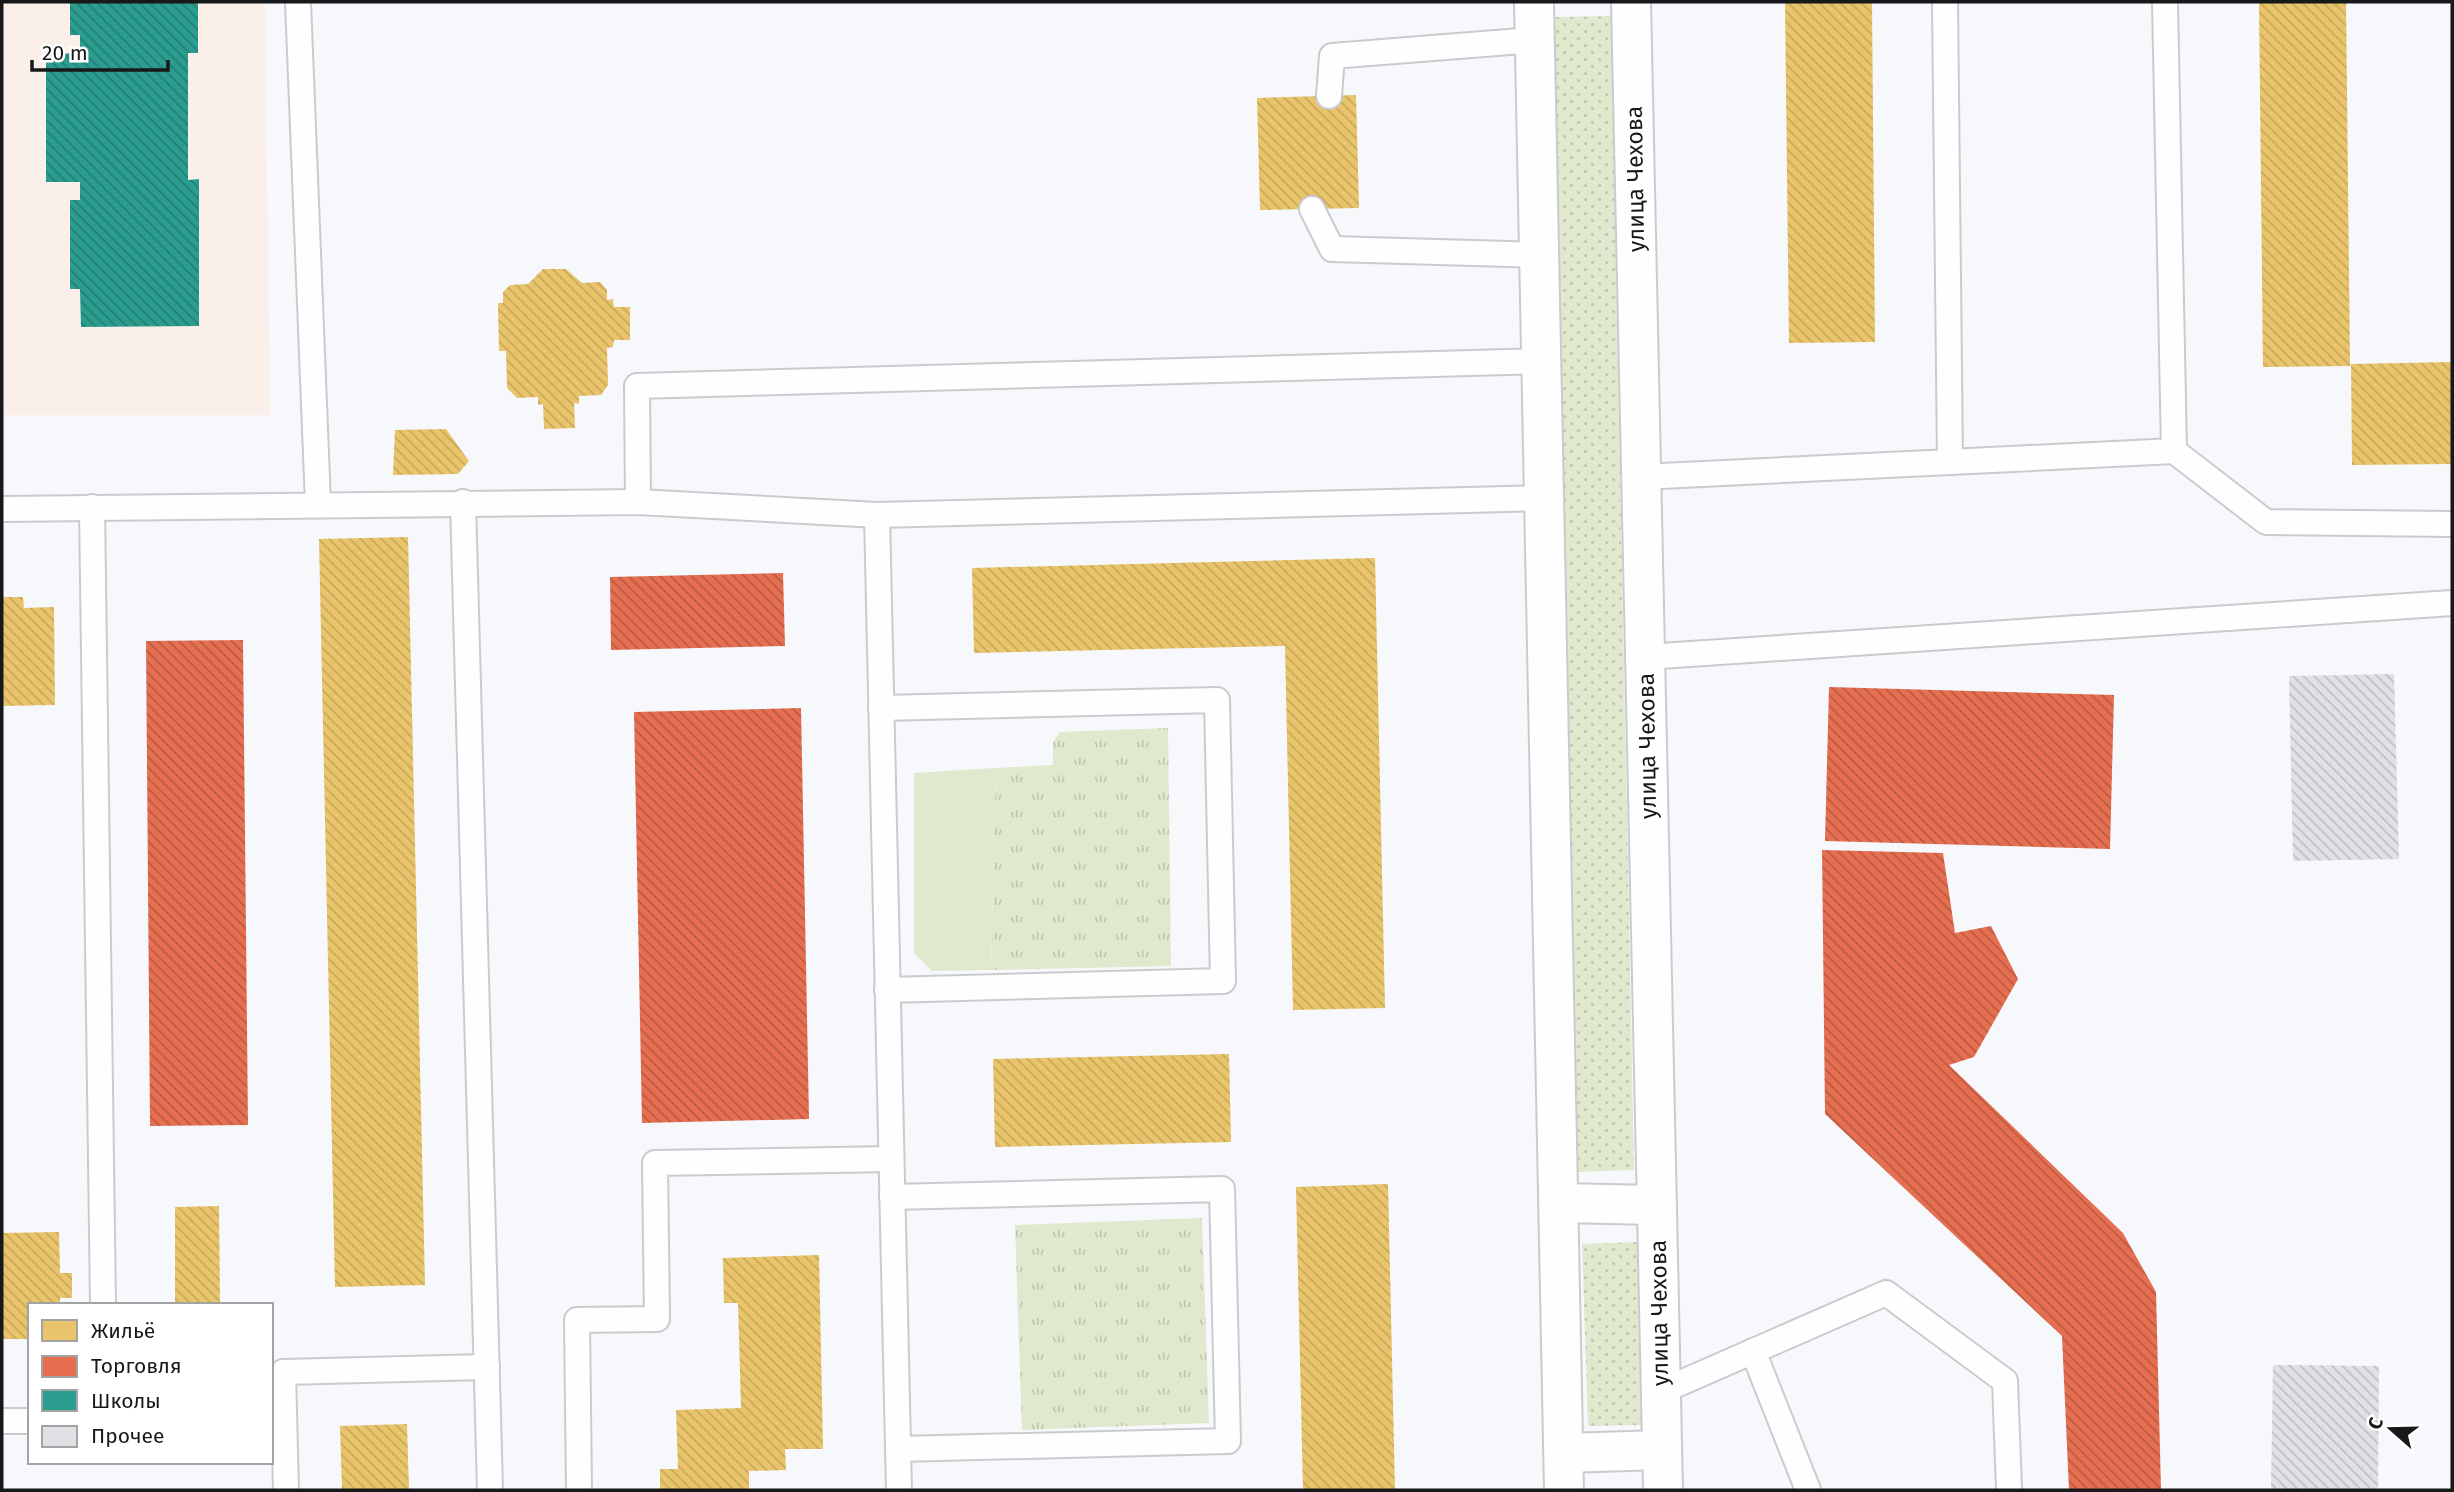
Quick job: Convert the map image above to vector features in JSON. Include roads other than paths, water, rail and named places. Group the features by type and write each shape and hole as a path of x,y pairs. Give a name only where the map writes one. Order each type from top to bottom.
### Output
{"street":[{"path":"1534,2 1564,1490"},
{"name":"улица Чехова","path":"1631,2 1663,1490"},
{"path":"1559,1203 1657,1205"},
{"path":"1563,1453 1662,1450"}],"lane":[{"path":"298,2 318,504"},
{"path":"1945,2 1950,462"},
{"path":"2165,2 2174,451"},
{"path":"1329,96 1332,56 1534,40"},
{"path":"1312,209 1332,249 1540,255"},
{"path":"638,502 637,386 1542,362"},
{"path":"1641,477 2174,451 2266,522 2452,524"},
{"path":"2,509 638,502 877,514 1544,498"},
{"path":"463,502 490,1490"},
{"path":"92,507 103,1303"},
{"path":"877,514 899,1490"},
{"path":"1645,657 2452,603"},
{"path":"881,708 1217,700 1223,981 887,990"},
{"path":"579,1490 577,1320 657,1319 655,1163 891,1159"},
{"path":"892,1197 1222,1189 1228,1441 898,1449"},
{"path":"1660,1392 1886,1293 2005,1381 2009,1490"},
{"path":"1753,1351 1808,1490"},
{"path":"286,1490 278,1420 283,1372 487,1367"},
{"path":"2,1420 28,1420"}]}
